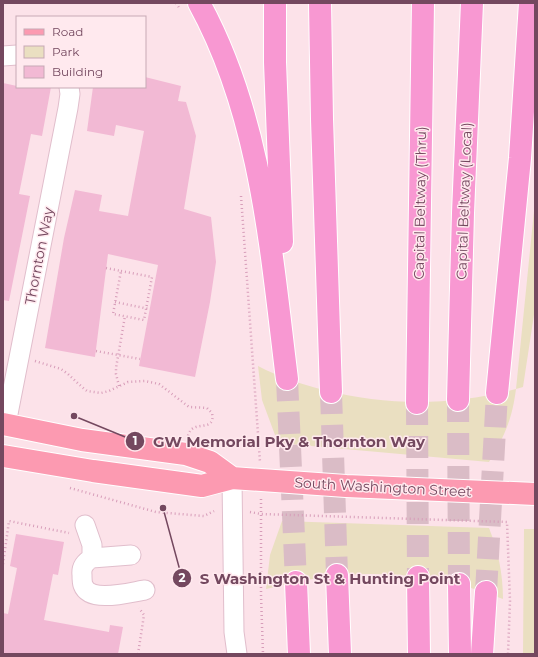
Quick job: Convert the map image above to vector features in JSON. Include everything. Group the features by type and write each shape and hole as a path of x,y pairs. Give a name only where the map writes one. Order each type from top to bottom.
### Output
{"highway":[{"path":"199,3 222,51 232,78 254,152 263,196 272,257 287,379 275,62 275,3"},
{"path":"316,3 322,119"},
{"path":"320,3 322,119 331,392"},
{"name":"Capital Beltway (Thru)","path":"416,403 423,3"},
{"name":"Capital Beltway (Local)","path":"458,400 463,213 472,3"},
{"path":"497,394 520,158 530,3"},
{"path":"520,158 535,103"},
{"path":"337,575 340,654"},
{"path":"418,577 419,654"},
{"path":"296,582 299,654"},
{"path":"459,584 460,654"},
{"path":"482,654 486,592"}],"main road":[{"path":"5,424 82,440 186,454 210,462 232,478"},
{"name":"South Washington Street","path":"3,456 93,471 202,486 232,478 346,486 535,494"}],"street":[{"path":"3,56 16,55"},
{"name":"Thornton Way","path":"5,424 68,108 69,88"},
{"path":"232,478 234,632 237,654"},
{"path":"85,525 92,545 92,558"},
{"path":"131,555 92,558 86,561 81,570 83,585 88,591 95,594 109,596 145,590"}],"path":[{"path":"240,190 245,239 260,452"},
{"path":"106,268 152,277 148,309 144,320 113,314 121,271"},
{"path":"115,302 148,309"},
{"path":"119,386 116,374 125,316"},
{"path":"96,351 140,359"},
{"path":"31,360 61,369 88,391 101,393 134,381 145,381 165,388 189,407 208,408 212,413 212,420 210,423 204,426 193,427 188,437"},
{"path":"62,486 156,512 204,516 211,514 218,508"},
{"path":"261,502 261,595 263,654"},
{"path":"246,512 261,514 507,522 510,601 508,654"}],"green space":[{"path":"535,201 535,308 523,387 516,389"},
{"path":"258,366 290,380 324,390 372,399 420,402 444,401 492,395 516,389 510,419 489,462 278,443 262,400"},
{"path":"282,521 489,528 499,562 503,599 465,586 425,578 385,574 334,576 305,580 266,589 270,555"},
{"path":"524,529 535,529 535,654 523,654"}],"building":[{"path":"146,77 181,86 178,101 186,102 196,136 184,209 211,217 216,262 210,302 195,377 139,366 158,265 108,254 95,357 45,348 64,238 75,190 102,195 99,211 128,216 144,131 116,125 114,136 87,131 93,88 146,88"},
{"path":"3,83 16,86 16,88 51,88 42,136 31,134 19,194 30,196 9,301 3,300"},
{"path":"16,534 64,542 58,575 53,574 44,620 109,632 110,625 123,627 118,654 3,654 3,613 8,614 17,568 10,566"}],"tunnel":[{"path":"287,379 296,582"},
{"path":"331,392 337,575"},
{"path":"486,592 497,393"},
{"path":"458,400 459,584"},
{"path":"417,403 418,577"}],"place":[{"name":"GW Memorial Pky & Thornton Way","path":"74,416"},
{"name":"S Washington St & Hunting Point","path":"163,508"}]}
